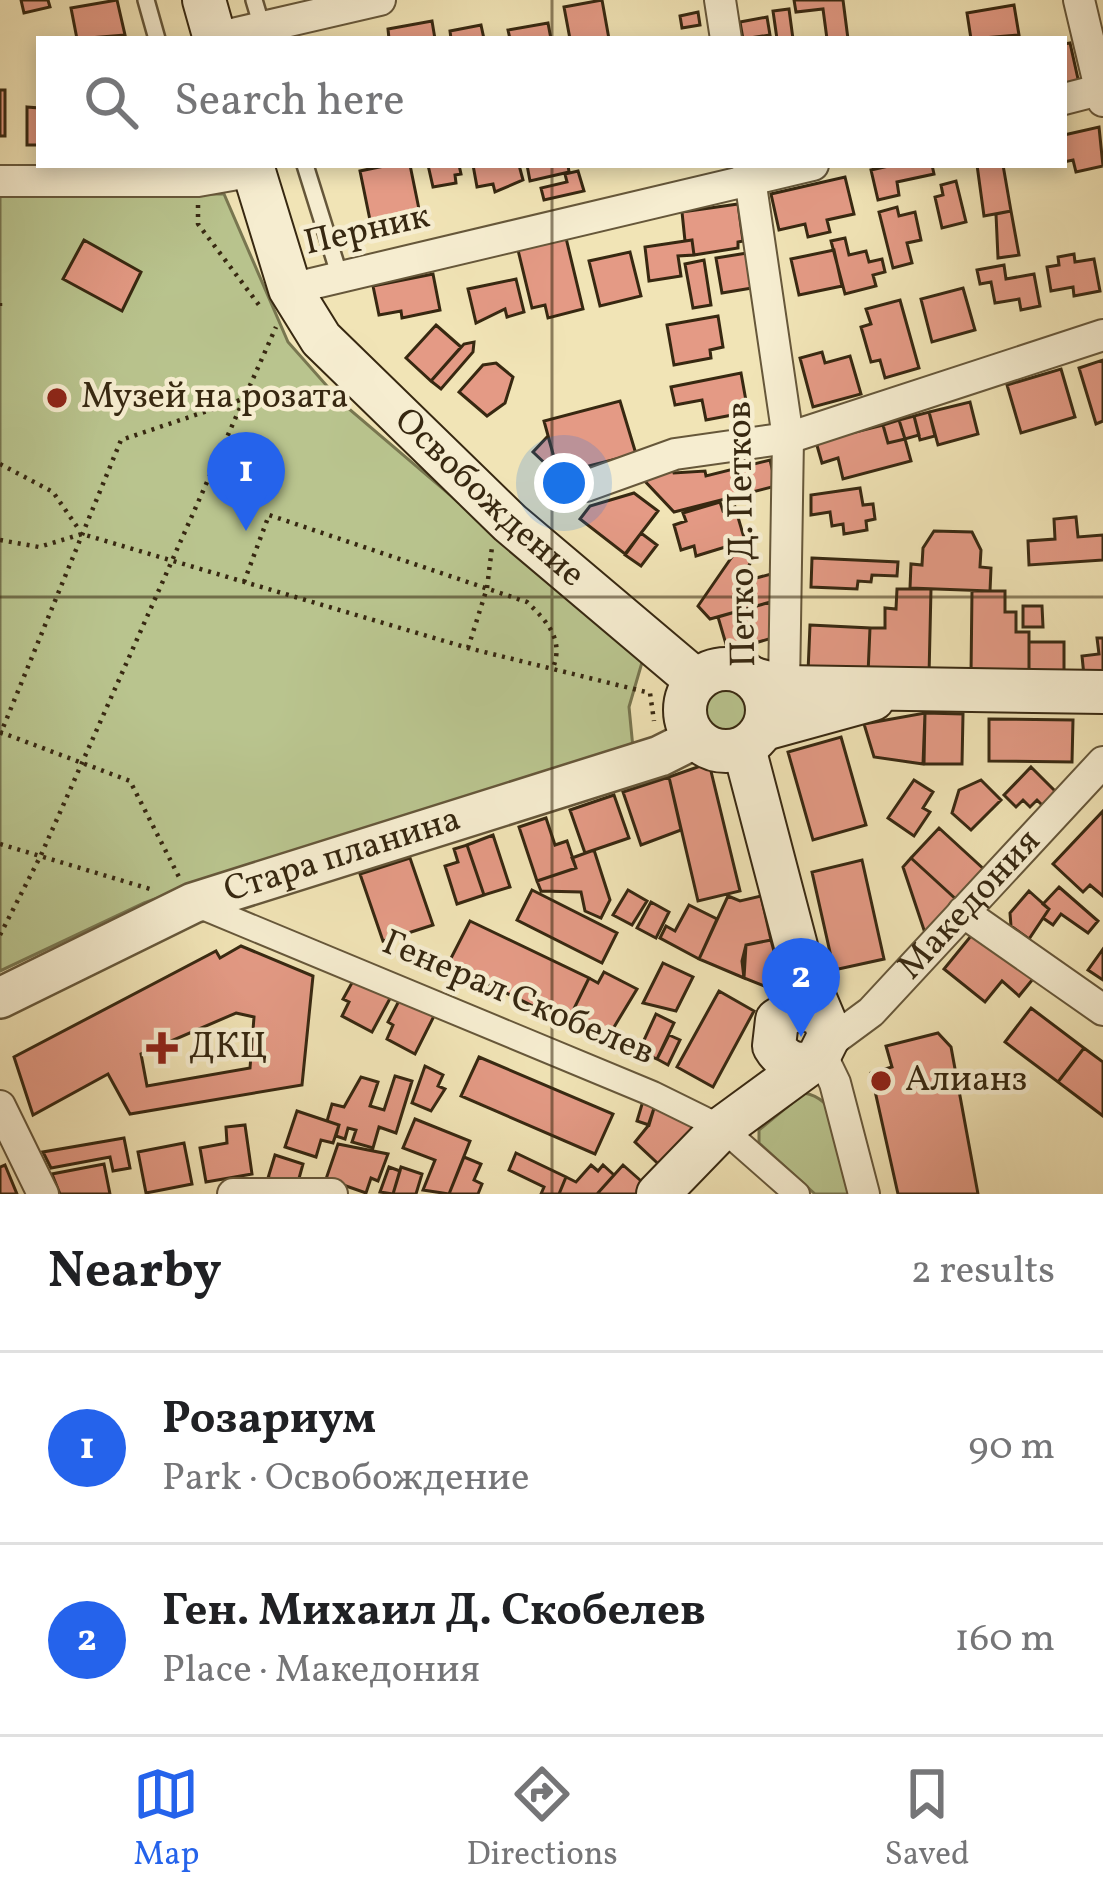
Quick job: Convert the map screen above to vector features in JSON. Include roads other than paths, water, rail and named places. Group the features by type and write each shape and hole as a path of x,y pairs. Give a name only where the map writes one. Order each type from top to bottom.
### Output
{"main road":[{"path":"204,0 214,36"},
{"name":"Освобождение","path":"253,168 285,304 365,388 510,523 697,681"},
{"path":"910,687 718,751 678,747 686,703 697,681 719,669 769,683 1103,692"},
{"path":"769,683 754,738 801,965 808,1033"},
{"name":"Македония","path":"658,1194 808,1033"}],"street":[{"path":"221,36 260,22 380,0"},
{"path":"720,0 726,36"},
{"path":"1067,99 1102,93 1079,0"},
{"path":"0,181 253,168"},
{"name":"Перник","path":"285,304 340,278 749,173 789,168"},
{"name":"Петко Д. Петков","path":"749,173 788,438 769,683"},
{"path":"586,486 675,454 788,438 1103,335"},
{"name":"Стара планина","path":"0,998 193,903 678,747"},
{"name":"Македония","path":"808,1033 884,996 1103,762"},
{"name":"Генерал Скобелев","path":"193,903 728,1124 797,1194"},
{"path":"963,912 1103,1010"},
{"path":"808,1033 835,1082 864,1194"},
{"path":"0,1106 43,1194"},
{"path":"233,1194 332,1194"}],"lane":[{"path":"146,0 156,36"},
{"path":"306,168 340,278"}],"place":[{"name":"Музей на розата","path":"57,398"},
{"name":"Розариум","path":"246,531"},
{"name":"Ген. Михаил Д. Скобелев","path":"801,1037"},
{"name":"ДКЦ","path":"162,1048"},
{"name":"Алианз","path":"881,1081"}]}
